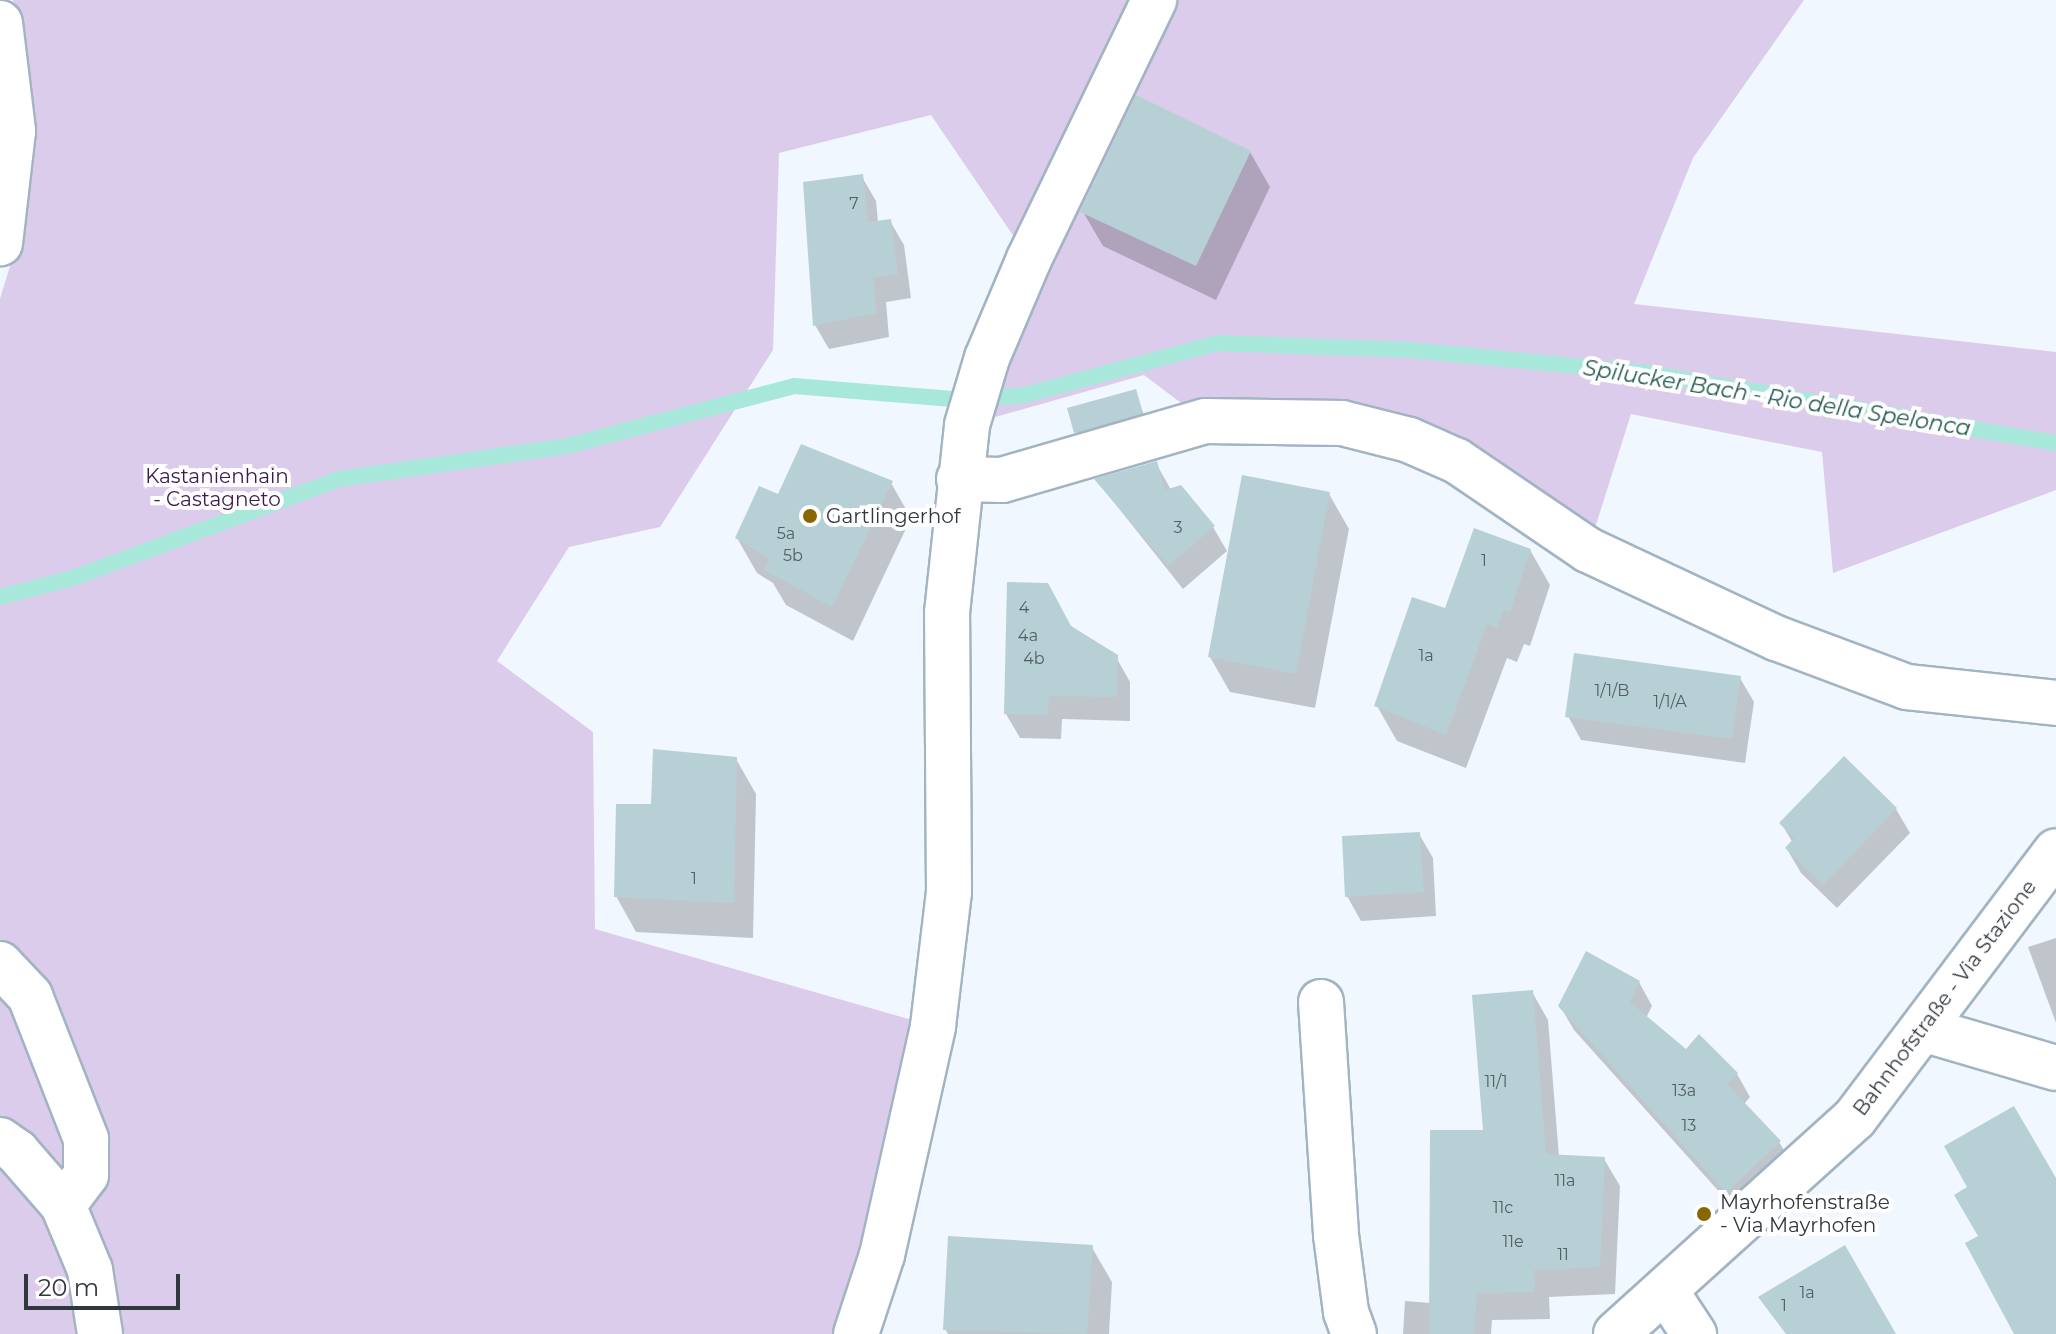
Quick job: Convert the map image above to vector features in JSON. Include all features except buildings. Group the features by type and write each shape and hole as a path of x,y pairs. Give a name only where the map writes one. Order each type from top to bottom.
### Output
{"street":[{"path":"856,1334 882,1255 935,1012 949,892 947,613 967,425 983,369 1029,259 1154,0"},
{"path":"0,23 13,131 0,243"},
{"path":"959,479 1002,480 1205,421 1342,423 1409,440 1457,461 1588,550 1776,638 1907,687 2056,703"},
{"name":"Bahnhofstraße - Via Stazione","path":"1616,1334 1855,1118 1926,1030 2056,851"},
{"path":"0,964 30,996 86,1139 86,1175 63,1205"},
{"path":"1321,1002 1336,1235 1346,1312 1354,1334"},
{"path":"1926,1030 2056,1068"},
{"path":"0,1140 17,1152 63,1205 90,1270 100,1334"},
{"path":"1665,1290 1694,1334"}],"green space":[{"name":"Kastanienhain - Castagneto","path":"13,0 1804,0 1693,158 1634,304 2056,352 2056,490 1833,573 1822,452 1631,414 1588,550 1457,461 1205,421 1144,375 967,425 1029,259 931,115 779,153 773,350 660,527 569,547 497,661 593,732 595,929 933,1026 856,1334 0,1334 0,299 17,243 22,41"}],"waterway":[{"name":"Spilucker Bach - Rio della Spelonca","path":"0,597 73,578 339,479 567,446 794,386 952,399 1021,396 1217,343 1411,350 1646,373 2056,443"}],"place":[{"name":"Gartlingerhof","path":"810,516"},
{"name":"Mayrhofenstraße - Via Mayrhofen","path":"1704,1214"}]}
